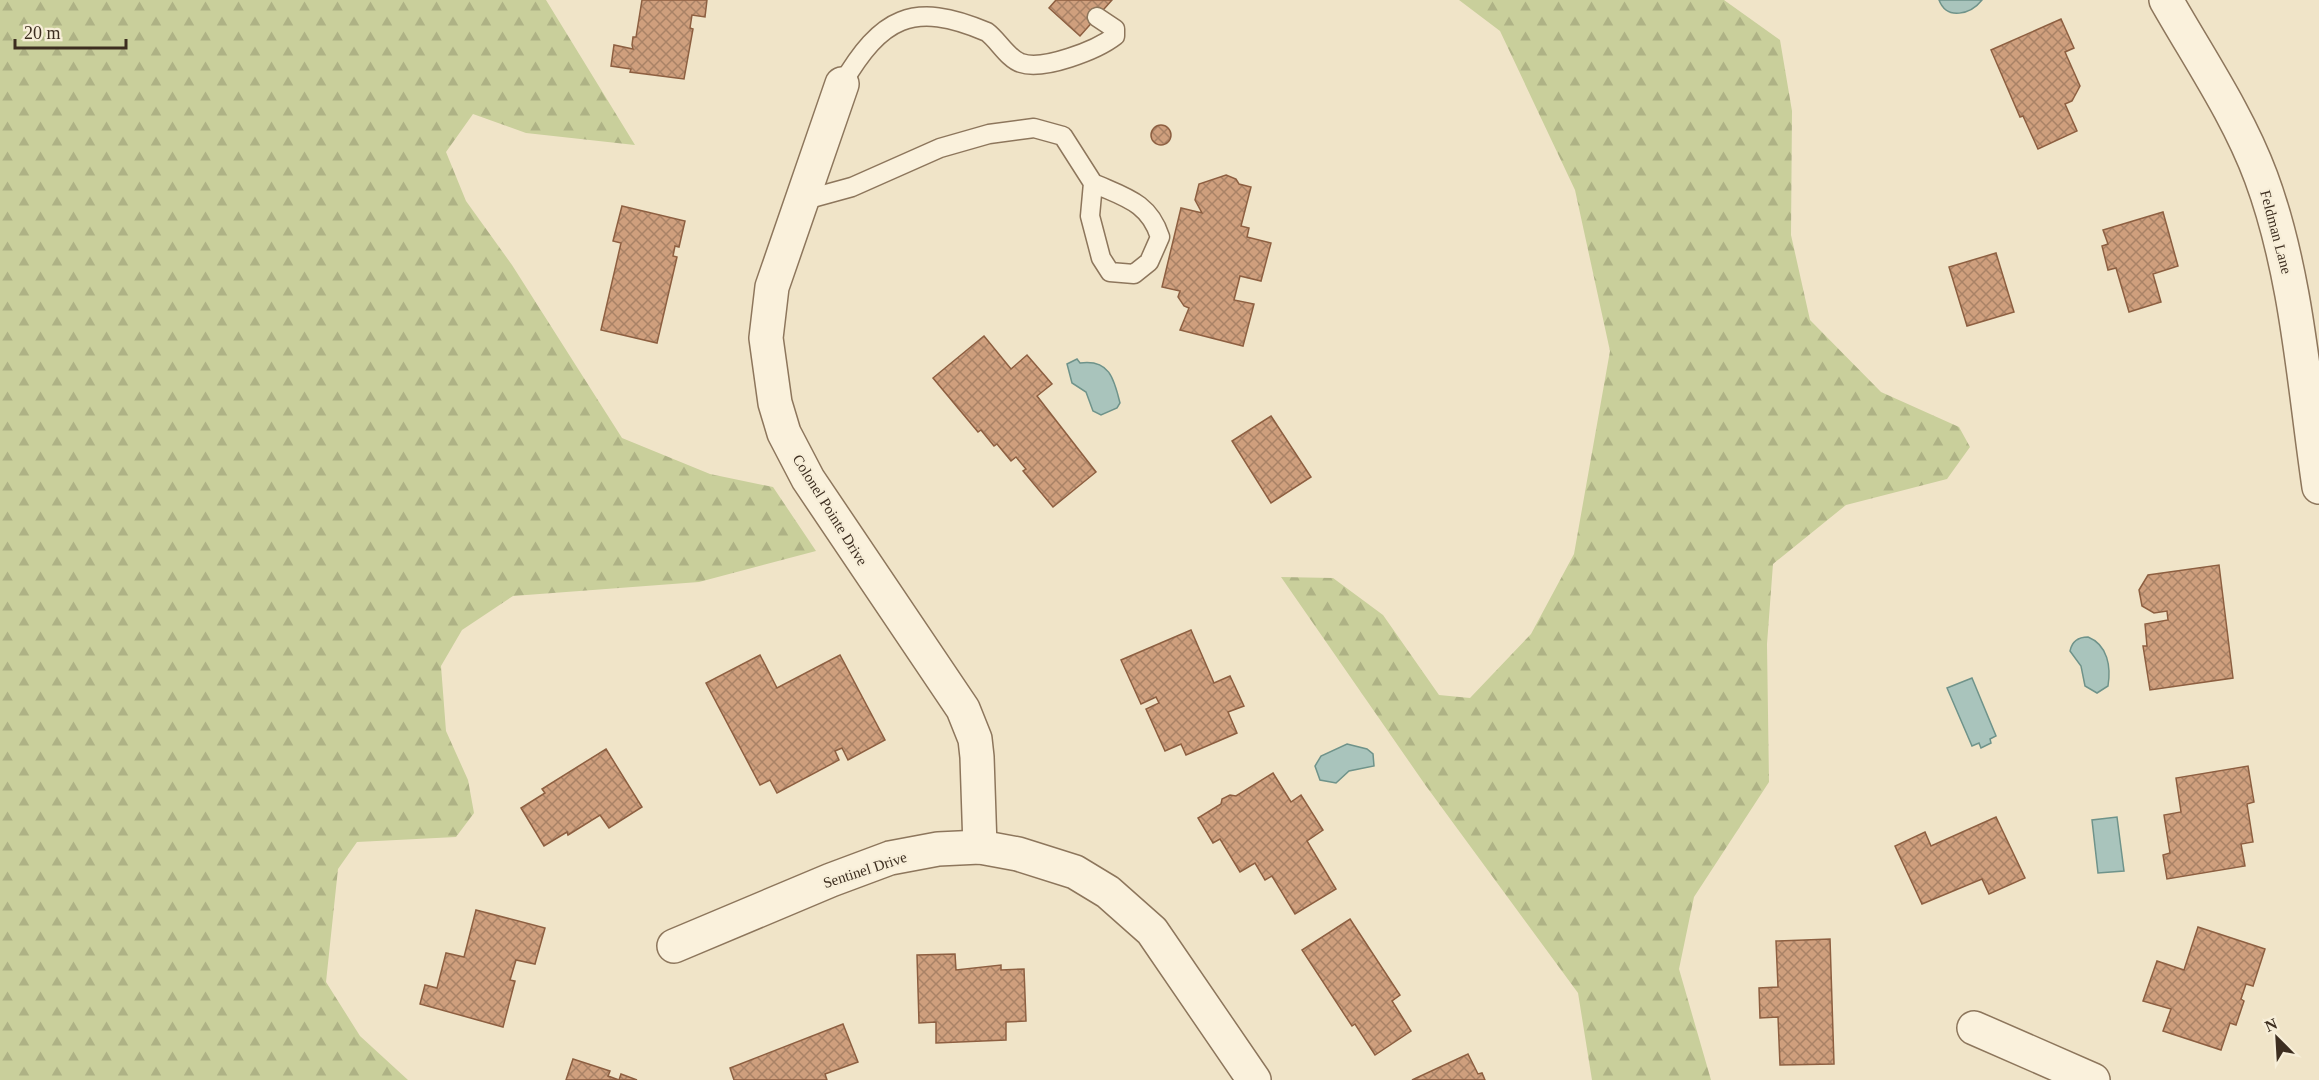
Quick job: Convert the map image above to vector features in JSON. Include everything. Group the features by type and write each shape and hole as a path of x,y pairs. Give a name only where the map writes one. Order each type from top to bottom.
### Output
{"street":[{"name":"Feldman Lane","path":"2166,0 2236,124 2260,176 2288,273 2312,389 2319,487"},
{"name":"Colonel Pointe Drive","path":"842,84 775,278 766,338 775,403 784,433 808,479 963,709 975,739 980,848"},
{"name":"Sentinel Drive","path":"674,946 831,880 890,858 938,849 980,848 1048,863 1075,872 1108,892 1152,931 1254,1080"},
{"path":"1974,1028 2093,1080"}],"lane":[{"path":"842,84 866,43 886,21 911,8 935,6 966,17 993,36 1018,63 1032,66 1058,61 1104,45 1115,36 1115,29 1097,17"},
{"path":"801,201 852,187 940,148 989,134 1034,128 1063,136 1093,183 1141,205 1155,223 1160,237 1149,262 1134,274 1110,272 1101,258 1090,216 1093,183"}],"green space":[{"path":"0,0 546,0 635,145 526,133 473,114 446,152 466,201 512,265 622,438 710,474 773,487 816,551 699,582 513,596 462,630 441,666 446,731 468,780 474,813 456,837 357,842 338,869 326,982 360,1036 408,1080 0,1080"},
{"path":"1459,0 1724,0 1780,40 1792,111 1791,235 1810,320 1881,392 1959,427 1970,447 1947,479 1846,505 1773,564 1767,644 1769,782 1694,897 1679,969 1711,1080 1592,1080 1578,993 1426,786 1281,577 1333,578 1383,615 1439,695 1470,698 1531,634 1574,554 1610,351 1575,190 1500,31"}],"water":[{"path":"1939,0 1982,0 1966,12 1953,13 1943,7"},
{"path":"1077,359 1080,363 1098,364 1109,372 1120,403 1117,408 1101,415 1093,411 1086,392 1072,383 1067,364"},
{"path":"2088,637 2100,645 2107,657 2108,686 2097,693 2085,686 2081,666 2070,651 2076,640"},
{"path":"1972,678 1996,736 1990,739 1991,743 1981,748 1979,743 1972,746 1947,688"},
{"path":"1347,744 1367,749 1373,754 1374,766 1349,771 1336,783 1320,780 1315,766 1321,756"},
{"path":"2117,817 2124,871 2098,873 2092,820"}],"building":[{"path":"642,0 707,0 705,17 692,15 690,28 693,29 684,79 630,72 631,69 611,66 614,45 633,49 633,37 636,37"},
{"path":"1056,0 1112,0 1080,36 1049,8"},
{"path":"2061,19 2074,48 2065,52 2080,86 2072,101 2065,104 2077,131 2038,149 2023,116 2020,117 1991,50"},
{"path":"1161,125 1168,128 1171,135 1168,142 1161,145 1154,142 1151,135 1154,128"},
{"path":"1226,175 1236,179 1239,184 1251,187 1241,226 1249,228 1247,237 1271,243 1261,281 1240,276 1234,300 1254,304 1243,346 1180,330 1189,308 1184,306 1178,297 1180,291 1162,287 1181,208 1202,213 1195,200 1199,184"},
{"path":"622,206 685,221 679,247 675,246 673,256 677,257 657,343 601,330 621,243 613,241"},
{"path":"2163,212 2178,266 2153,274 2161,302 2129,312 2116,268 2108,270 2102,246 2108,244 2103,230"},
{"path":"1996,253 2014,312 1967,326 1949,267"},
{"path":"984,336 1011,369 1027,355 1052,384 1037,396 1096,472 1053,507 1023,471 1026,469 1016,457 1011,461 997,444 994,446 981,430 978,432 933,378"},
{"path":"1271,416 1311,477 1271,503 1232,441"},
{"path":"2219,565 2233,678 2150,690 2143,646 2147,646 2145,624 2168,620 2167,611 2154,613 2142,606 2139,590 2148,575"},
{"path":"1191,630 1214,683 1230,676 1244,706 1228,712 1237,733 1186,755 1181,744 1165,751 1146,709 1159,703 1156,697 1141,704 1121,660"},
{"path":"760,655 777,688 840,655 885,740 848,760 842,748 835,751 839,760 777,793 770,780 760,785 706,683"},
{"path":"606,749 642,807 609,828 600,815 568,835 567,832 544,846 521,808 545,793 542,789"},
{"path":"2248,766 2254,802 2247,804 2253,842 2241,844 2245,866 2167,879 2163,855 2170,853 2164,815 2181,812 2176,778"},
{"path":"1273,773 1291,802 1301,795 1323,830 1307,841 1336,889 1295,914 1272,876 1265,880 1255,863 1240,872 1220,839 1213,843 1198,818 1221,804 1222,799 1230,795 1236,796"},
{"path":"1996,817 2025,878 1989,894 1982,879 1922,904 1895,846 1925,832 1931,846"},
{"path":"476,910 545,928 535,964 516,960 510,980 515,981 503,1027 420,1004 425,985 437,988 446,953 464,957"},
{"path":"1350,919 1400,995 1392,1001 1411,1031 1375,1055 1355,1024 1352,1026 1302,950"},
{"path":"2198,927 2265,949 2253,986 2246,984 2241,999 2244,1001 2236,1025 2230,1023 2221,1050 2163,1031 2171,1009 2143,1001 2157,961 2184,970"},
{"path":"1830,939 1834,1064 1780,1065 1778,1017 1760,1018 1759,988 1778,987 1776,941"},
{"path":"955,954 956,970 1001,965 1001,970 1024,969 1026,1021 1006,1022 1006,1040 936,1043 936,1022 919,1023 917,955"},
{"path":"843,1024 858,1062 825,1074 827,1080 734,1080 730,1068"},
{"path":"1468,1054 1478,1074 1482,1073 1485,1080 1412,1080"},
{"path":"573,1059 610,1071 608,1076 619,1080 566,1080"},
{"path":"621,1074 637,1080 619,1080"}]}
